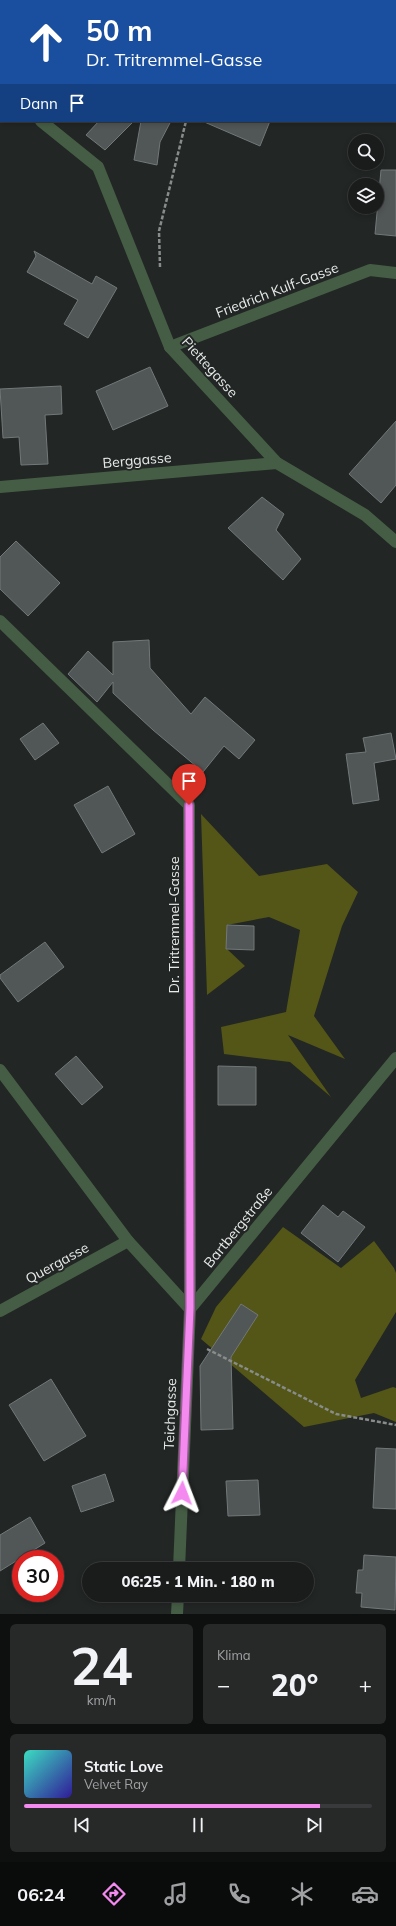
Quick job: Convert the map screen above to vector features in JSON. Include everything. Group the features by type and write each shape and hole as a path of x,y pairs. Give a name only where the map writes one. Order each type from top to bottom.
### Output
{"street":[{"name":"Piettegasse","path":"42,122 98,166 170,347 277,463 365,515 396,542"},
{"name":"Friedrich Kulf-Gasse","path":"170,347 370,270 396,273"},
{"name":"Berggasse","path":"0,486 277,463"},
{"name":"Dr. Tritremmel-Gasse","path":"0,622 189,805 190,1308"},
{"name":"Bartbergstraße","path":"190,1308 396,1058"},
{"path":"0,1070 128,1241 190,1308"},
{"name":"Quergasse","path":"0,1311 128,1241"},
{"name":"Teichgasse","path":"179,1562 190,1308"},
{"path":"178,1602 178,1614"}],"path":[{"path":"160,269 159,231 186,122"},
{"path":"188,1340 336,1414 396,1425"}],"shaded area":[{"path":"201,814 259,876 327,864 358,892 342,926 314,1016 345,1059 288,1035 331,1097 290,1062 224,1054 221,1027 286,1012 300,930 269,917 227,925 227,949 245,966 207,995"},
{"path":"283,1227 341,1268 374,1241 394,1268 396,1273 396,1312 355,1380 361,1398 393,1387 396,1388 396,1422 374,1413 304,1427 201,1339 216,1307"}],"building":[{"path":"98,122 133,122 105,150 86,135"},
{"path":"141,122 170,122 160,142 157,165 134,160"},
{"path":"204,122 270,122 260,146"},
{"path":"381,170 396,170 396,236 375,234 377,214 384,214 384,178 380,178"},
{"path":"34,251 92,284 96,276 117,288 88,338 64,324 78,300 27,272 36,256"},
{"path":"150,367 168,406 113,430 96,391"},
{"path":"61,386 62,414 45,415 48,464 21,465 19,437 3,438 0,389"},
{"path":"396,421 396,485 381,503 349,474"},
{"path":"262,497 284,514 276,530 301,559 283,580 228,528"},
{"path":"16,541 60,583 28,616 0,589 0,557"},
{"path":"149,640 150,668 191,714 205,697 255,740 239,759 224,746 203,772 153,730 113,693 113,682 97,702 68,674 88,651 113,675 113,642"},
{"path":"43,723 59,743 35,760 20,739"},
{"path":"391,733 396,759 374,763 379,800 353,804 346,754 366,752 363,738"},
{"path":"108,786 135,834 102,853 74,805"},
{"path":"227,925 254,926 254,950 226,949"},
{"path":"45,942 64,967 18,1002 0,978 0,975"},
{"path":"76,1056 103,1087 82,1105 55,1074"},
{"path":"218,1066 256,1067 256,1105 218,1105"},
{"path":"323,1205 338,1217 343,1211 365,1227 338,1262 301,1233"},
{"path":"241,1304 258,1315 231,1357 233,1429 201,1430 200,1366"},
{"path":"51,1379 86,1436 44,1461 9,1405"},
{"path":"376,1448 396,1449 396,1509 373,1508"},
{"path":"105,1474 114,1501 81,1512 72,1486"},
{"path":"258,1480 260,1515 228,1516 226,1481"},
{"path":"30,1517 45,1543 34,1550 12,1550 12,1564 0,1571 0,1535"},
{"path":"364,1555 396,1557 395,1610 361,1607 362,1593 356,1593 358,1570 363,1570"}],"route":[{"path":"182,1493 190,1308 189,805"}]}
